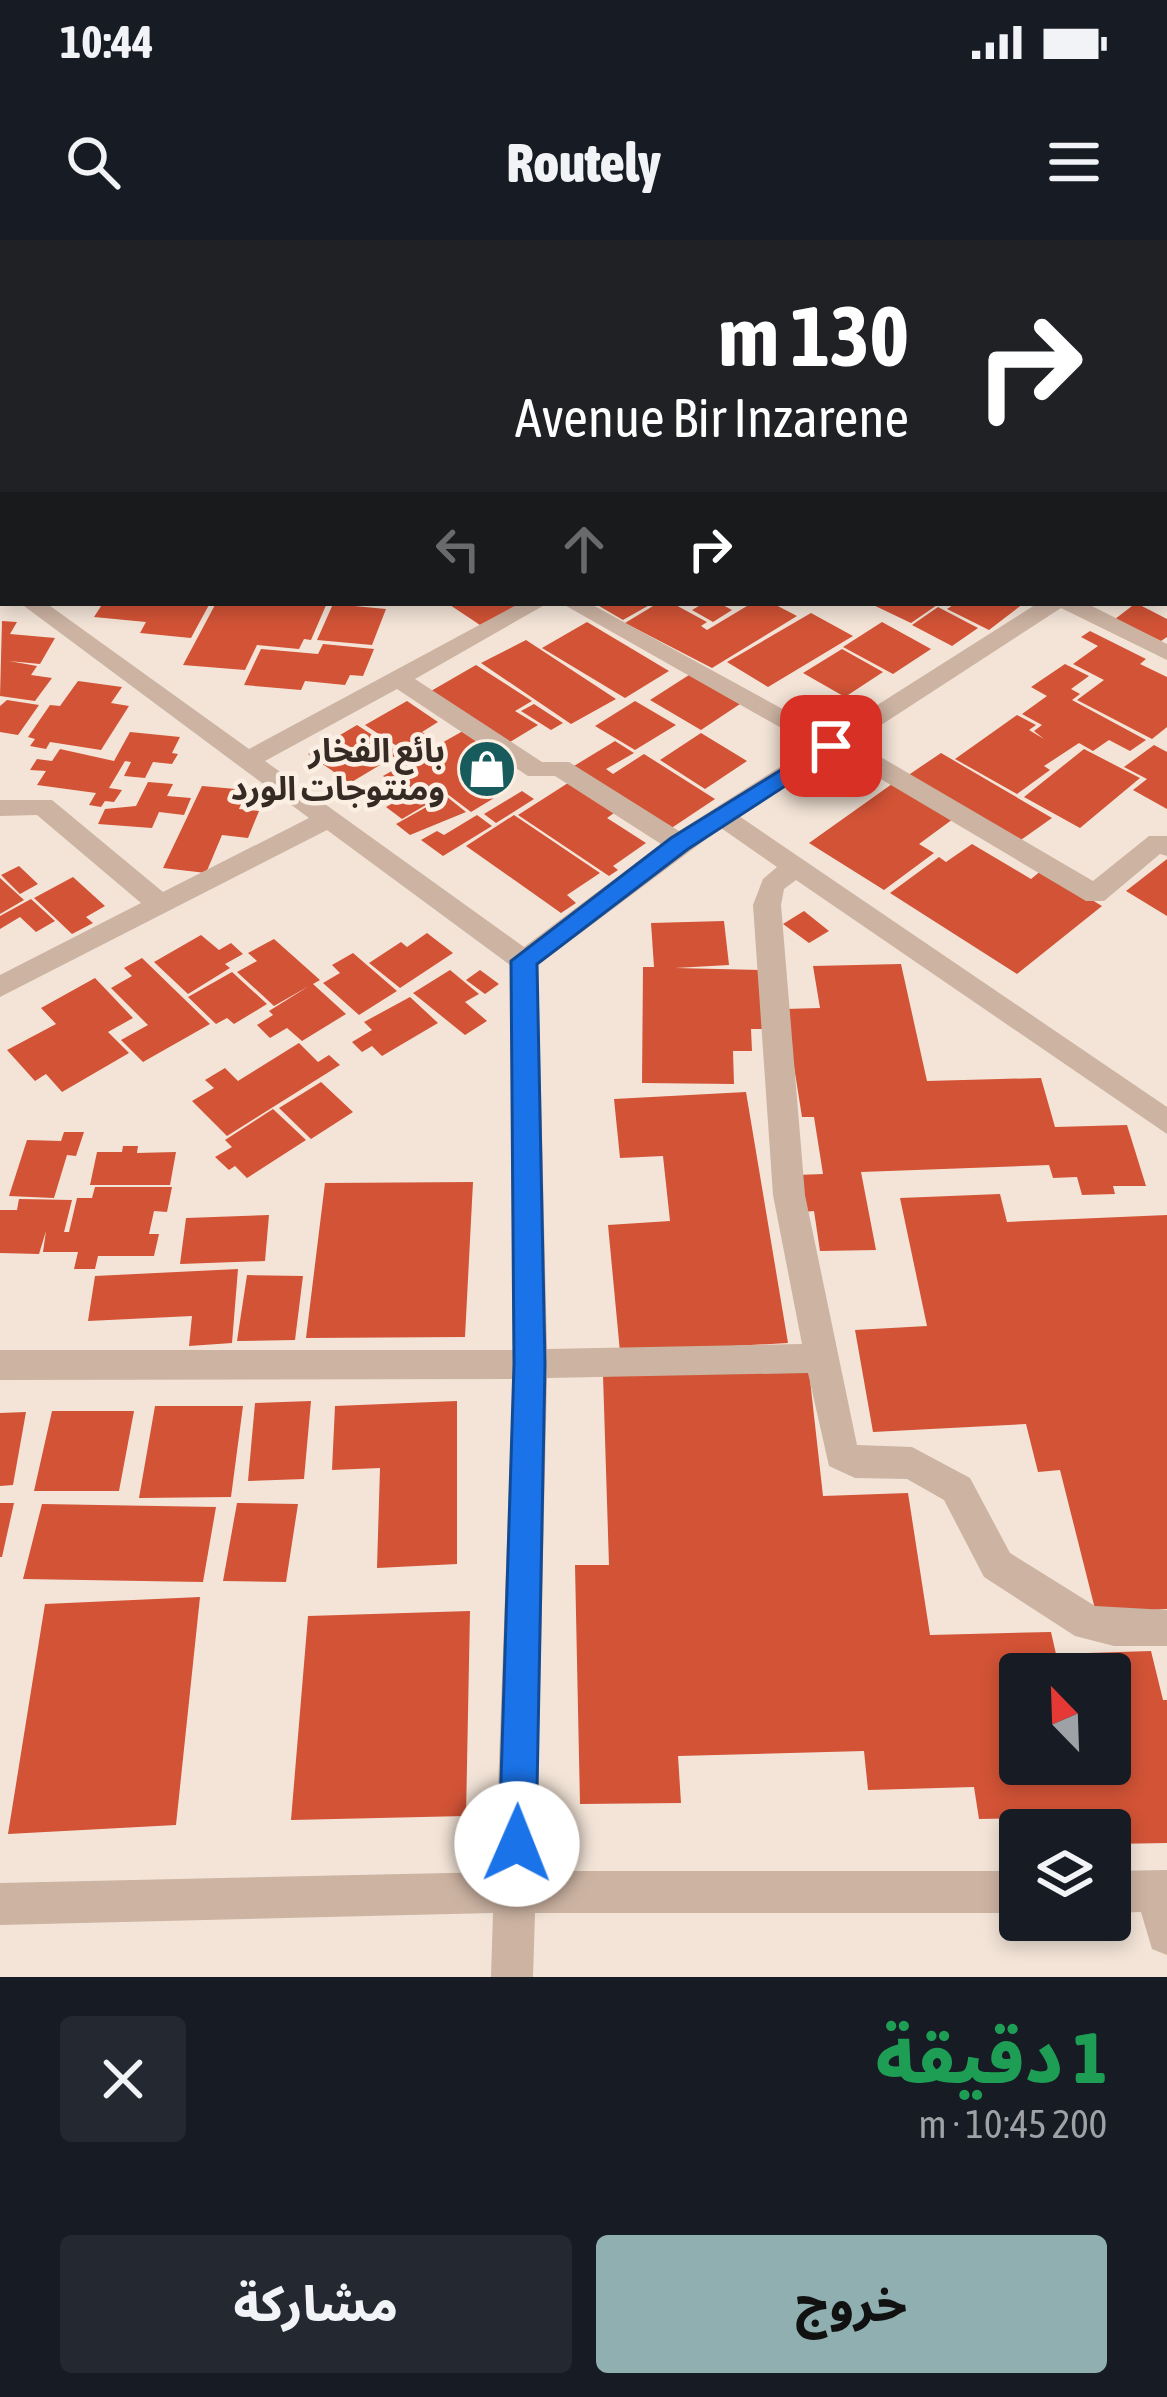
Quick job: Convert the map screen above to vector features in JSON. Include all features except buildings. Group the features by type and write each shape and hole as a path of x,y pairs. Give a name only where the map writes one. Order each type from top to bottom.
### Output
{"street":[{"path":"40,606 524,961"},
{"path":"248,760 532,606"},
{"path":"578,606 834,744 1095,894 1158,842 1167,847"},
{"path":"524,961 679,843 1049,606"},
{"path":"1074,606 1167,653"},
{"path":"399,679 537,770 560,768 679,843"},
{"path":"0,808 43,806 161,906"},
{"path":"721,816 1167,1123"},
{"path":"0,987 326,820"},
{"path":"796,868 772,885 767,905 790,1195 841,1456 855,1462 912,1463 956,1489 997,1565 1088,1623 1167,1628"},
{"path":"512,1977 530,1364 524,961"},
{"path":"0,1365 822,1358"},
{"path":"1131,1892 1163,1891 1167,1934"},
{"path":"0,1904 516,1892 999,1892"}],"place":[{"name":"بائع الفخار ومنتوجات الورد","path":"487,769"}],"route":[{"path":"517,1844 530,1364 524,961 679,843 831,746"}]}
